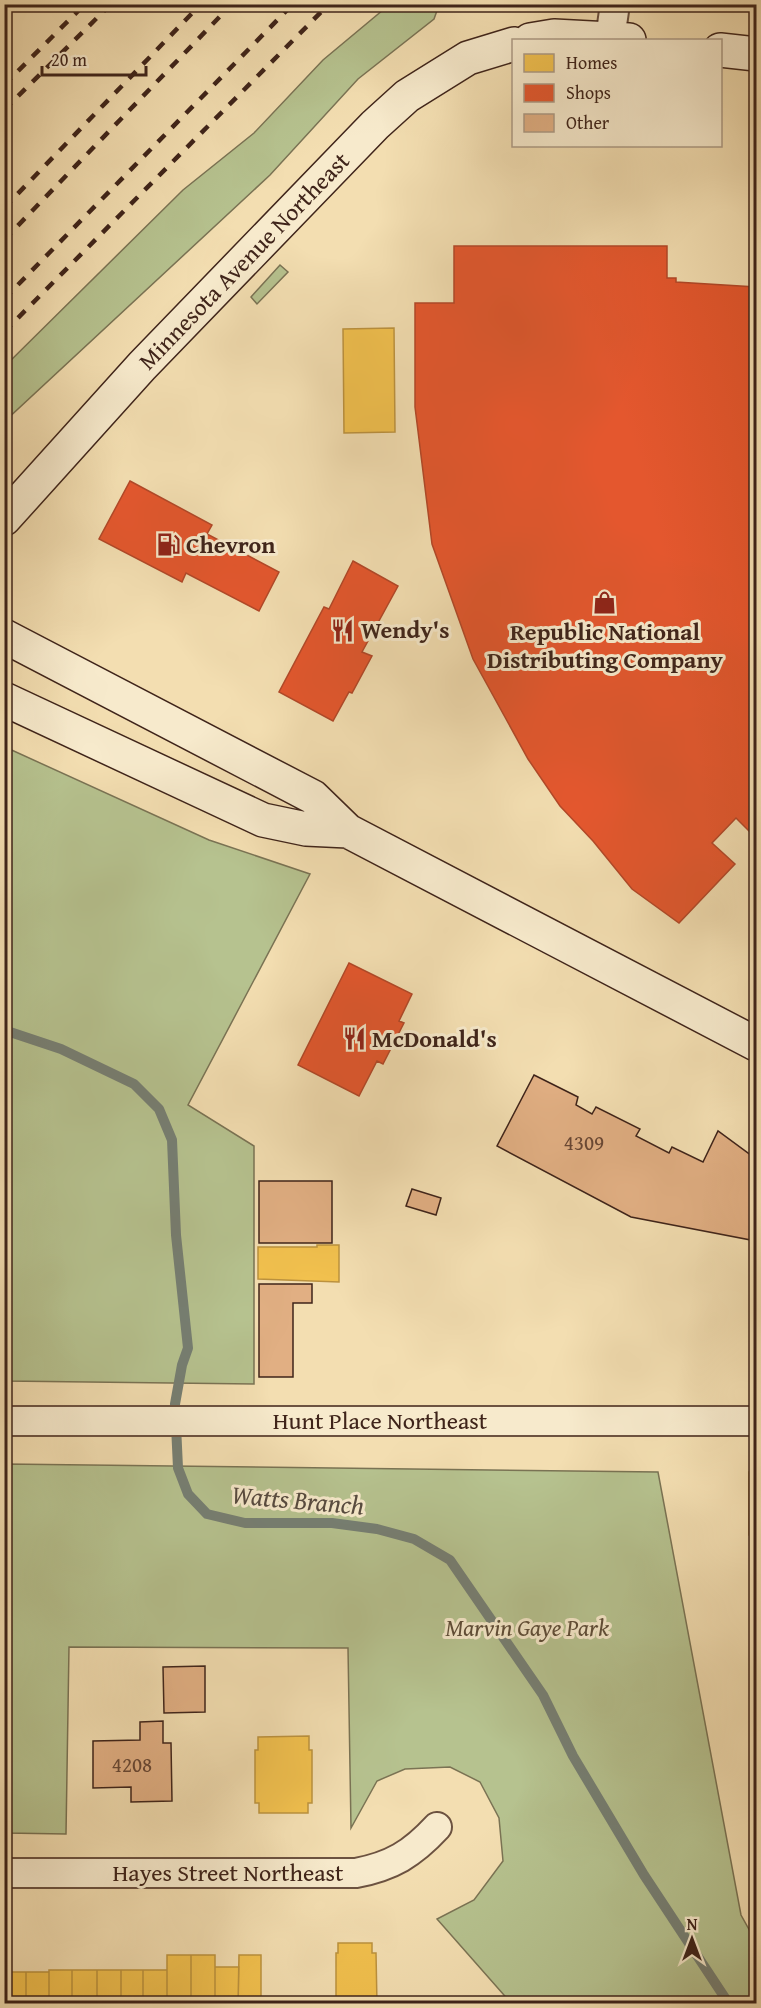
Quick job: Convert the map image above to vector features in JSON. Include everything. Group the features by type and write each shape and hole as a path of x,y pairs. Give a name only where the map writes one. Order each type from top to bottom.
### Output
{"main road":[{"path":"536,39 554,36 604,39"},
{"name":"Minnesota Avenue Northeast","path":"4,519 142,366 375,125 407,96 468,58 512,44"},
{"path":"722,50 756,54"},
{"path":"4,636 313,797 348,831 756,1044"},
{"path":"4,699 263,820 306,829 348,831"}],"street":[{"path":"615,4 620,39"},
{"name":"Hunt Place Northeast","path":"4,1421 756,1420"},
{"name":"Hayes Street Northeast","path":"4,1873 356,1873 393,1863 409,1853 437,1827"}],"green space":[{"path":"389,5 439,5 434,19 358,79 270,175 5,421 5,366 183,190 254,133 323,60"},
{"path":"280,265 288,272 257,304 251,297"},
{"path":"5,747 209,840 310,874 188,1105 254,1146 254,1384 5,1381"},
{"name":"Marvin Gaye Park","path":"5,1464 658,1472 741,1915 756,1942 756,2003 511,2003 437,1919 474,1900 503,1861 499,1818 480,1782 450,1767 405,1769 377,1781 351,1828 348,1648 69,1647 66,1834 5,1833"}],"building: Homes":[{"path":"394,328 395,432 344,433 343,329"},
{"path":"317,1245 339,1245 339,1282 258,1279 258,1247 317,1247"},
{"path":"749,1472 756,1472 756,1535 749,1535"},
{"path":"309,1736 309,1750 312,1750 312,1803 308,1803 308,1813 259,1813 259,1803 255,1803 255,1750 258,1750 258,1737"},
{"path":"338,1943 372,1943 372,1953 376,1953 377,2004 336,2004"},
{"path":"167,1955 191,1955 191,2004 167,2004"},
{"path":"191,1955 215,1955 215,2004 191,2004"},
{"path":"239,1955 261,1955 261,2004 238,2004"},
{"path":"215,1967 239,1967 238,2004 215,2004"},
{"path":"49,1970 72,1970 72,2004 49,2004"},
{"path":"72,1970 97,1970 97,2004 72,2004"},
{"path":"97,1970 121,1970 121,2004 97,2004"},
{"path":"121,1970 143,1970 143,2004 121,2004"},
{"path":"143,1970 167,1970 167,2004 143,2004"},
{"path":"4,1972 26,1972 26,2004 4,2004"},
{"path":"26,1972 49,1972 49,2004 26,2004"}],"building: Shops":[{"name":"Republic National Distributing Company","path":"454,246 667,246 667,278 676,278 676,282 756,287 756,838 736,818 712,843 735,864 679,923 632,889 593,841 560,806 528,759 473,659 432,544 415,407 415,303 454,303"},
{"name":"Chevron","path":"130,481 212,525 207,534 279,572 259,611 186,573 182,582 99,539"},
{"name":"Wendy's","path":"353,561 398,586 362,652 372,656 352,693 349,692 333,721 279,692 324,607 329,609"},
{"name":"McDonald's","path":"349,963 412,994 399,1021 404,1023 383,1064 377,1061 359,1096 298,1065"}],"building: Other":[{"path":"534,1075 578,1097 576,1105 592,1114 596,1107 640,1129 636,1136 669,1153 672,1147 703,1162 718,1131 756,1159 756,1241 631,1217 497,1146"},
{"path":"259,1181 332,1181 332,1243 259,1243"},
{"path":"412,1189 441,1198 436,1215 406,1206"},
{"path":"259,1284 312,1284 312,1303 293,1303 293,1377 259,1377"},
{"path":"205,1666 205,1712 164,1713 163,1667"},
{"path":"163,1721 163,1743 171,1743 172,1801 131,1802 131,1787 93,1788 93,1741 140,1740 140,1722"}],"waterway":[{"name":"Watts Branch","path":"4,1030 61,1049 134,1084 159,1109 172,1140 176,1235 188,1348 182,1365 175,1404 178,1468 188,1494 207,1514 245,1523 332,1523 377,1529 414,1539 450,1560 543,1695 573,1756 644,1875 729,2004"}],"railway":[{"path":"4,85 85,4"},
{"path":"4,110 111,4"},
{"path":"4,208 201,4"},
{"path":"4,240 232,4"},
{"path":"4,299 293,4"},
{"path":"4,332 329,4"}],"place":[{"name":"Chevron","path":"168,545"},
{"name":"Republic National Distributing Company","path":"605,602"},
{"name":"Wendy's","path":"343,630"},
{"name":"McDonald's","path":"354,1039"}]}
